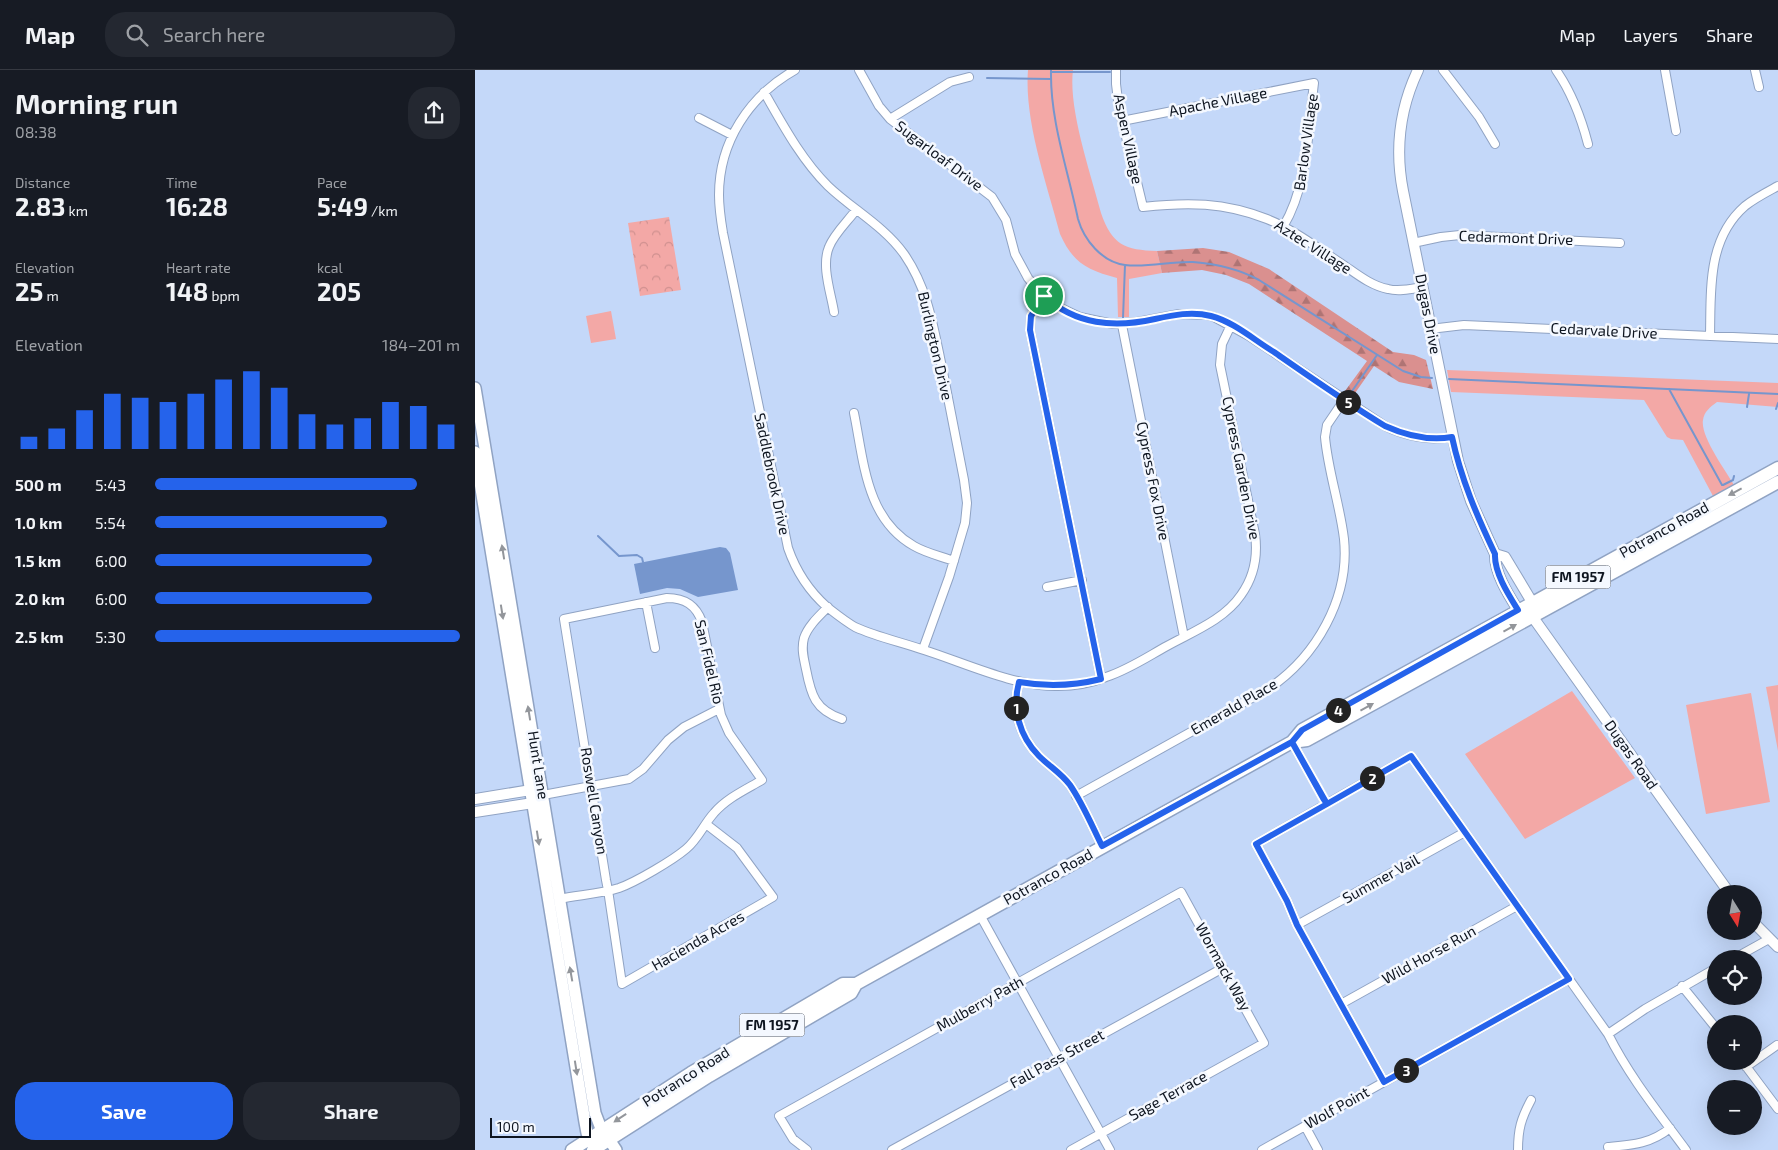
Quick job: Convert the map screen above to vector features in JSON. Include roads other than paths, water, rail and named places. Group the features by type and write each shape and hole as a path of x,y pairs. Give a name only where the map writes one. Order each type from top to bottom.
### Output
{"main road":[{"name":"Hunt Lane","path":"475,388 494,529 520,690 533,803 585,1122 594,1147"},
{"name":"Hunt Lane","path":"475,452 494,529"},
{"name":"Potranco Road","path":"1292,742 1302,730 1778,468"},
{"name":"Potranco Road","path":"572,1150 594,1147 609,1140 751,1037 843,984 856,984 1292,742 1307,740 1778,482"},
{"name":"Hunt Lane","path":"520,690 543,795 595,1113 609,1140"},
{"name":"Potranco Road","path":"694,1078 709,1076 851,993 856,984"},
{"path":"766,1041 784,1025 826,1001 828,997 826,994"},
{"path":"565,1000 570,1004 577,1045 583,1047"},
{"path":"709,1076 722,1062 751,1044 751,1037"}],"street":[{"name":"Saddlebrook Drive","path":"795,70 764,92 747,111 732,135 723,159 719,208 784,532 791,557 797,569 807,585 828,607 854,626 867,632 1019,682 1058,686 1083,684 1101,679"},
{"name":"Sugarloaf Drive","path":"859,70 879,106 890,119 992,197 1006,220 1020,263 1028,278 1044,296 1059,307 1080,317 1102,323 1122,324 1189,313 1214,317 1231,325 1385,426 1400,432 1428,438 1452,437"},
{"name":"Aspen Village","path":"1117,70 1117,96 1143,207"},
{"name":"Dugas Drive","path":"1418,70 1405,106 1400,128 1401,182 1452,437 1466,489 1495,554 1495,562 1509,596 1518,610"},
{"path":"1443,70 1479,117 1495,144"},
{"path":"1556,70 1574,101 1588,144"},
{"path":"1665,70 1676,131"},
{"path":"1755,70 1759,87"},
{"path":"890,119 950,82 969,78"},
{"name":"Apache Village","path":"1122,121 1314,83"},
{"name":"Barlow Village","path":"1283,227 1300,190 1314,83"},
{"name":"Burlington Drive","path":"764,92 809,164 828,186 887,235 903,253 914,270 927,300 967,495 965,523 923,649"},
{"path":"699,118 732,135"},
{"path":"1710,336 1712,275 1716,252 1722,235 1734,217 1745,206 1778,186"},
{"name":"Aztec Village","path":"1143,207 1179,203 1224,206 1267,219 1283,227 1369,282 1382,288 1394,290 1422,287"},
{"path":"834,312 826,267 827,253 832,240 856,210"},
{"name":"Cedarmont Drive","path":"1413,243 1441,237 1460,236 1620,242"},
{"path":"1044,296 1031,316 1030,330 1101,679"},
{"name":"Cypress Fox Drive","path":"1122,324 1184,636"},
{"name":"Cypress Garden Drive","path":"1101,679 1124,670 1220,616 1235,604 1248,584 1255,561 1255,534 1220,365 1222,344 1231,325"},
{"name":"Cedarvale Drive","path":"1431,329 1464,325 1778,339"},
{"name":"Emerald Place","path":"1076,796 1267,689 1291,671 1313,647 1331,613 1339,591 1343,566 1343,531 1325,434 1329,421 1344,400"},
{"path":"854,413 870,492 884,519 897,534 913,546 953,561"},
{"name":"Dugas Drive","path":"1495,554 1505,557 1532,602"},
{"path":"1047,587 1082,580"},
{"name":"San Fidel Rio","path":"564,619 667,598 688,602 697,610 702,622 719,709 729,733 762,780 727,800 706,824"},
{"path":"647,602 655,648"},
{"path":"1518,610 1532,616 1532,602"},
{"path":"828,607 808,630 804,639 803,654 810,689 814,698 826,712 842,719"},
{"name":"Dugas Road","path":"1532,616 1724,885"},
{"name":"Roswell Canyon","path":"564,619 622,984"},
{"path":"1019,682 1016,710 1024,734 1033,749 1063,777 1076,796 1102,846"},
{"path":"475,812 533,803 543,795 624,781 643,769 668,740 685,727 719,709"},
{"path":"1292,742 1327,804"},
{"path":"1384,1082 1297,925 1287,901 1256,844 1411,756 1608,1034 1619,1057 1687,1150"},
{"path":"475,799 531,790 543,795"},
{"path":"500,795 502,808"},
{"path":"559,899 629,884 675,857 694,842 706,824"},
{"name":"Hacienda Acres","path":"622,984 773,897 737,848 706,824"},
{"name":"Summer Vail","path":"1297,925 1465,832"},
{"name":"Wormack Way","path":"1181,892 1264,1043"},
{"name":"Mulberry Path","path":"807,1150 793,1139 779,1116 1181,892"},
{"name":"Wild Horse Run","path":"1341,1004 1517,906"},
{"path":"980,915 1110,1150"},
{"path":"1763,933 1778,948"},
{"path":"1749,950 1769,939"},
{"name":"Fall Pass Street","path":"892,1150 1223,968"},
{"path":"1608,1034 1682,986 1707,973"},
{"name":"Wolf Point","path":"1262,1150 1569,979"},
{"path":"1682,986 1707,1017"},
{"name":"Sage Terrace","path":"1071,1150 1264,1043"},
{"path":"1762,1054 1777,1045"},
{"path":"1748,1070 1778,1110"},
{"path":"1518,1150 1521,1119 1531,1100"},
{"path":"1305,1126 1318,1150"},
{"path":"1607,1147 1645,1143 1657,1138 1670,1128"}],"water":[{"path":"720,547 726,548 730,553 738,590 698,597 680,589 667,588 640,594 634,564"}],"waterway":[{"path":"1051,70 1051,89 1056,127 1078,219 1089,242 1102,255 1109,260 1125,265 1142,266 1193,262 1236,270 1259,280 1403,371 1421,377 1432,378"},
{"path":"1052,72 1110,72"},
{"path":"987,78 1051,79"},
{"path":"1123,318 1125,265"},
{"path":"1350,394 1377,355"},
{"path":"1449,379 1778,394"},
{"path":"1669,389 1722,485"},
{"path":"1747,407 1749,394"},
{"path":"1776,409 1778,403"},
{"path":"1723,485 1733,480 1734,476"},
{"path":"598,536 619,556 637,555 642,558 643,562"}]}
